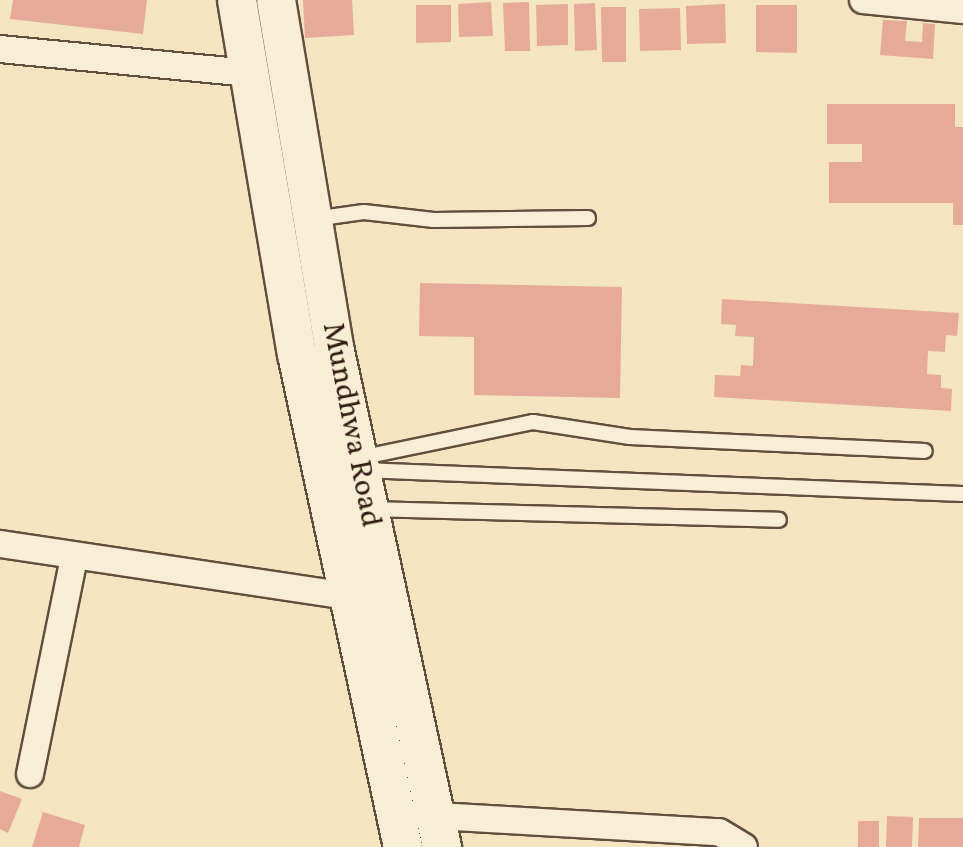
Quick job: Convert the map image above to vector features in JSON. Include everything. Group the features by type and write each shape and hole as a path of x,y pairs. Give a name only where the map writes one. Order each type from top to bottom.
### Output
{"main road":[{"name":"Mundhwa Road","path":"237,0 297,354 400,831"},
{"name":"Mundhwa Road","path":"276,0 313,219 369,509 438,831"}],"street":[{"path":"863,0 963,10"},
{"path":"0,49 249,73"},
{"path":"0,544 347,596"},
{"path":"30,774 74,557"},
{"path":"400,831 719,832 744,847"}],"lane":[{"path":"313,219 364,212 434,220 588,218"},
{"path":"361,464 533,422 630,437 925,451"},
{"path":"361,464 963,494"},
{"path":"369,509 779,520"}],"building":[{"path":"13,0 147,0 143,34 10,19"},
{"path":"303,0 352,0 354,35 305,38"},
{"path":"491,2 493,36 459,37 458,4"},
{"path":"529,2 530,51 505,51 503,3"},
{"path":"595,3 597,50 575,51 574,4"},
{"path":"568,4 568,45 537,46 536,5"},
{"path":"725,4 726,43 687,44 686,6"},
{"path":"416,5 451,5 451,42 416,43"},
{"path":"756,5 797,5 797,53 756,52"},
{"path":"601,7 626,7 626,62 602,62"},
{"path":"680,8 681,50 640,51 639,9"},
{"path":"883,20 907,21 905,41 922,42 923,23 935,24 933,59 880,55"},
{"path":"827,104 955,104 955,127 963,127 963,225 953,225 953,203 829,203 829,162 862,162 862,144 827,144"},
{"path":"420,283 622,287 620,398 474,395 474,337 419,336"},
{"path":"722,299 959,313 957,336 946,335 945,352 928,351 927,374 941,375 941,388 952,389 951,411 714,397 715,375 740,376 741,365 753,366 754,337 735,336 736,325 721,324"},
{"path":"0,791 22,799 8,833 0,829"},
{"path":"43,812 85,825 79,847 32,847"},
{"path":"887,816 913,817 912,847 886,847"},
{"path":"919,818 963,818 963,847 918,847"},
{"path":"858,821 879,821 879,847 858,847"}]}
